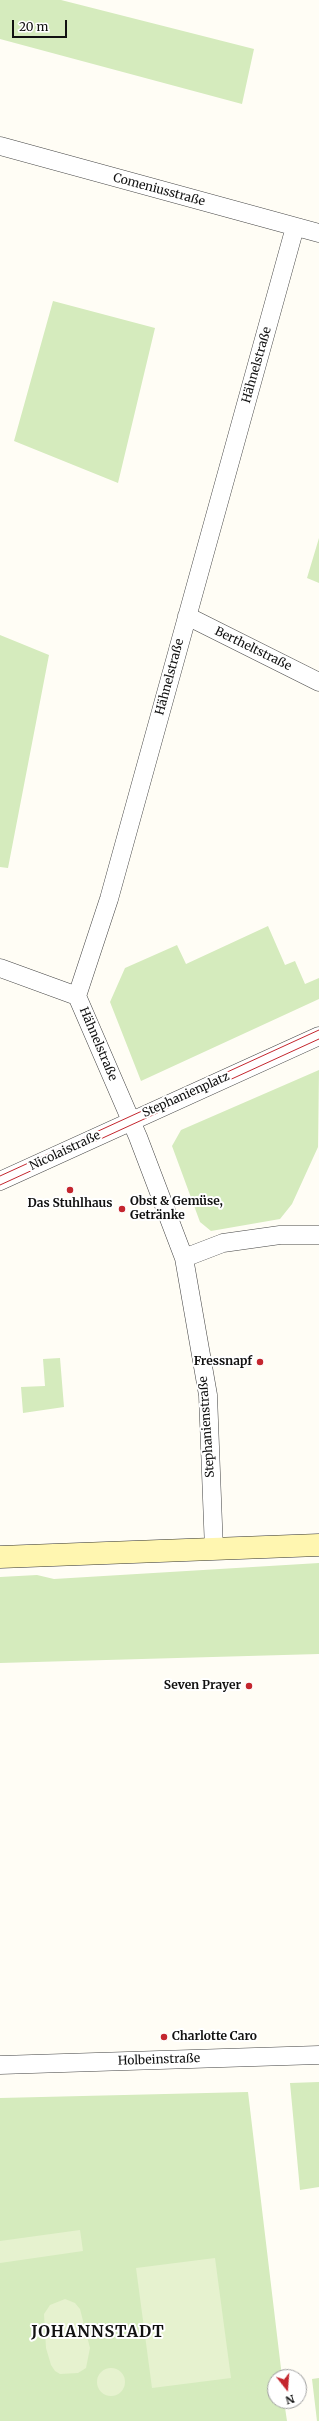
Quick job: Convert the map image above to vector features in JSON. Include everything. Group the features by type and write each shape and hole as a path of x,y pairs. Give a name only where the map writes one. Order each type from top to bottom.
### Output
{"main road":[{"path":"0,1557 319,1545"}],"street":[{"name":"Comeniusstraße","path":"0,146 319,233"},
{"name":"Hähnelstraße","path":"131,1120 77,996 109,899 295,227"},
{"name":"Bertheltstraße","path":"187,616 319,682"},
{"path":"0,968 77,996"},
{"name":"Stephanienplatz","path":"184,1258 131,1120 314,1038"},
{"name":"Nicolaistraße","path":"0,1181 131,1120"},
{"path":"184,1258 223,1243 280,1235 319,1234"},
{"name":"Stephanienstraße","path":"184,1258 208,1395 214,1550"},
{"name":"Holbeinstraße","path":"0,2065 319,2055"}],"green space":[{"path":"0,0 61,0 254,49 242,104 0,39"},
{"path":"53,301 155,328 118,483 14,441"},
{"path":"319,538 319,583 307,578"},
{"path":"0,635 49,655 8,868 0,867"},
{"path":"268,926 285,965 295,961 305,984 319,978 319,999 141,1081 110,1002 125,968 177,945 186,964"},
{"path":"319,1070 318,1147 292,1204 280,1219 211,1231 200,1222 172,1146 181,1130"},
{"path":"60,1358 64,1407 23,1413 21,1387 45,1386 43,1359"},
{"path":"319,1563 319,1654 0,1663 0,1577 37,1575 54,1579"},
{"path":"319,2082 319,2187 300,2190 290,2083"},
{"path":"248,2092 281,2369 267,2369 267,2409 285,2409 287,2421 0,2421 0,2098"},
{"path":"80,2230 83,2251 0,2263 0,2241"},
{"path":"215,2258 231,2378 152,2388 136,2268"},
{"path":"65,2299 75,2303 80,2309 90,2348 86,2368 78,2373 60,2374 55,2371 51,2365 46,2348 44,2314 50,2305"},
{"path":"111,2368 121,2372 125,2382 121,2392 111,2396 101,2392 97,2382 101,2372"},
{"path":"319,2378 319,2421 317,2421 312,2379"}],"tram line":[{"path":"0,1176 319,1030"},
{"path":"0,1185 319,1039"}],"place":[{"name":"Das Stuhlhaus","path":"70,1190"},
{"name":"Obst & Gemüse, Getränke","path":"122,1209"},
{"name":"Fressnapf","path":"260,1362"},
{"name":"Seven Prayer","path":"249,1686"},
{"name":"Charlotte Caro","path":"164,2037"}],"district":[{"name":"JOHANNSTADT","path":"98,2332"}]}
